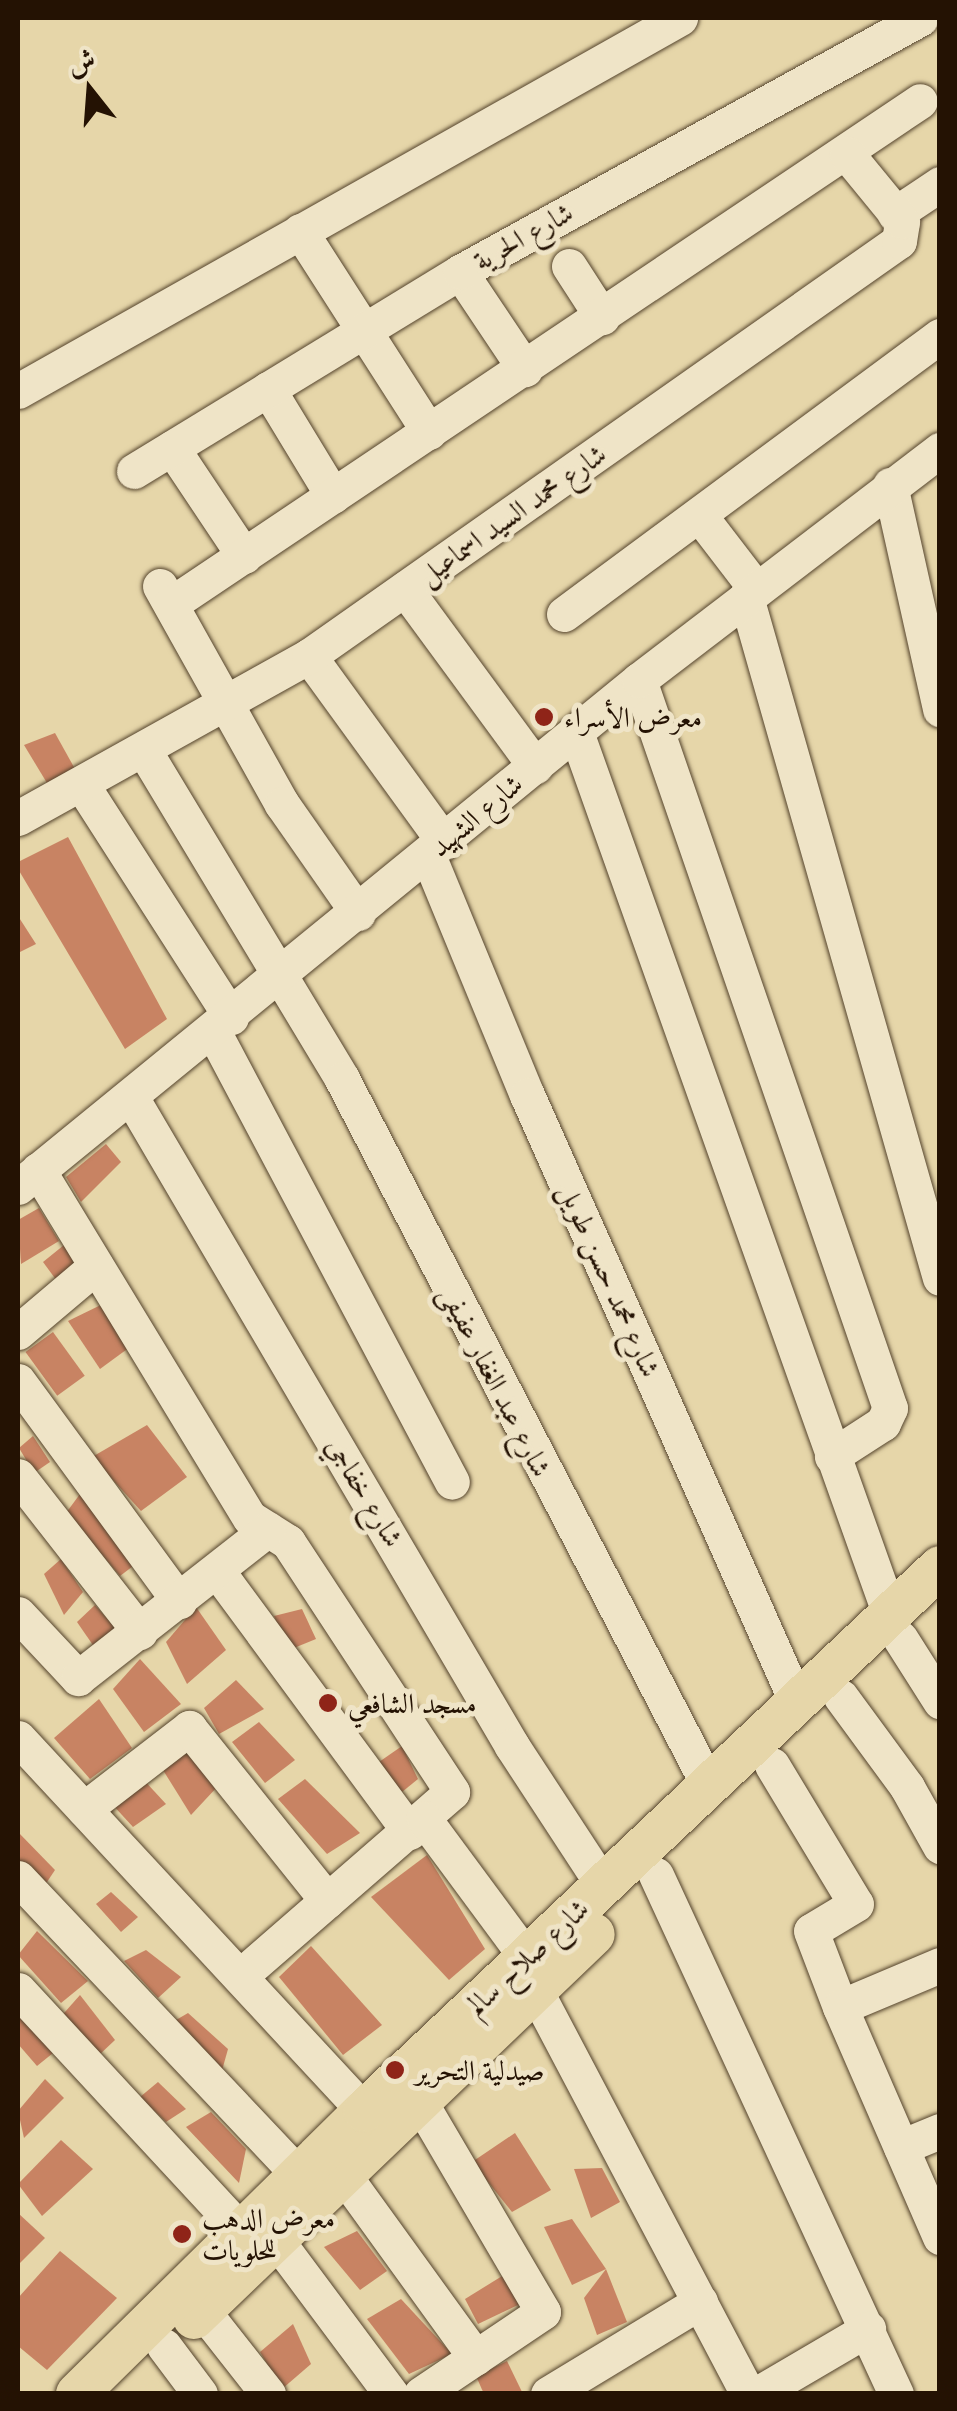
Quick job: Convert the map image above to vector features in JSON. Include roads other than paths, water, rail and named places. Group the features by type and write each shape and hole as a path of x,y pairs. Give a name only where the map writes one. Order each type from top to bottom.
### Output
{"main road":[{"name":"شارع صلاح سالم","path":"114,2394 202,2310 259,2236 299,2175 364,2111 656,1876 840,1697 940,1566"},
{"name":"شارع صلاح سالم","path":"77,2394 259,2236 345,2177 420,2102 603,1886 798,1702 895,1627 940,1600"}],"street":[{"path":"18,391 680,18"},
{"name":"شارع الحرية","path":"134,471 460,272 921,18"},
{"path":"358,913 297,828 166,595 244,556 848,154 920,101"},
{"path":"848,154 895,214 940,184"},
{"name":"شارع محمد السيد اسماعيل","path":"18,818 229,704 406,589 899,242 904,228 895,214"},
{"path":"300,231 429,432"},
{"path":"569,266 602,317"},
{"path":"460,272 525,368"},
{"path":"564,614 940,336"},
{"path":"268,389 333,496"},
{"path":"172,448 244,556"},
{"name":"شارع الشهيد","path":"28,1179 282,976 639,680 940,450"},
{"path":"890,485 940,709"},
{"path":"700,516 751,593 940,1278"},
{"path":"406,589 535,766"},
{"name":"شارع محمد حسن طويل","path":"308,656 436,849 527,1096 798,1702"},
{"path":"639,680 890,1408 883,1423 832,1456"},
{"path":"576,732 895,1627 940,1700"},
{"name":"شارع عبد الغفار عفيفى","path":"146,752 342,1078 709,1786"},
{"path":"82,785 222,1024 452,1482"},
{"name":"شارع خفاجي","path":"130,1097 512,1746 603,1886"},
{"path":"28,1179 96,1266 250,1518 288,1542 428,1815 531,1974 748,2394"},
{"path":"18,1332 96,1266"},
{"path":"18,1381 179,1601"},
{"path":"18,1476 140,1632"},
{"path":"18,1614 73,1678 85,1675 268,1529"},
{"path":"218,1572 428,1815"},
{"path":"840,1697 907,1787 940,1846"},
{"path":"84,1809 189,1728 327,1900"},
{"path":"22,1751 84,1809 364,2111"},
{"path":"772,1765 856,1904 810,1931 939,2237"},
{"path":"240,1976 428,1815"},
{"path":"656,1876 896,2394"},
{"path":"18,1878 299,2175"},
{"path":"840,2007 940,1966"},
{"path":"18,1990 259,2236 391,2394"},
{"path":"420,2102 542,2309 421,2394"},
{"path":"901,2147 940,2131"},
{"path":"345,2177 476,2358"},
{"path":"548,2394 700,2302"},
{"path":"202,2310 268,2394"},
{"path":"758,2394 868,2329"},
{"path":"164,2346 200,2394"}],"place":[{"name":"معرض الأسراء","path":"544,717"},
{"name":"مسجد الشافعي","path":"328,1703"},
{"name":"صيدلية التحرير","path":"395,2070"},
{"name":"معرض الدهب للحلويات","path":"182,2234"}]}
